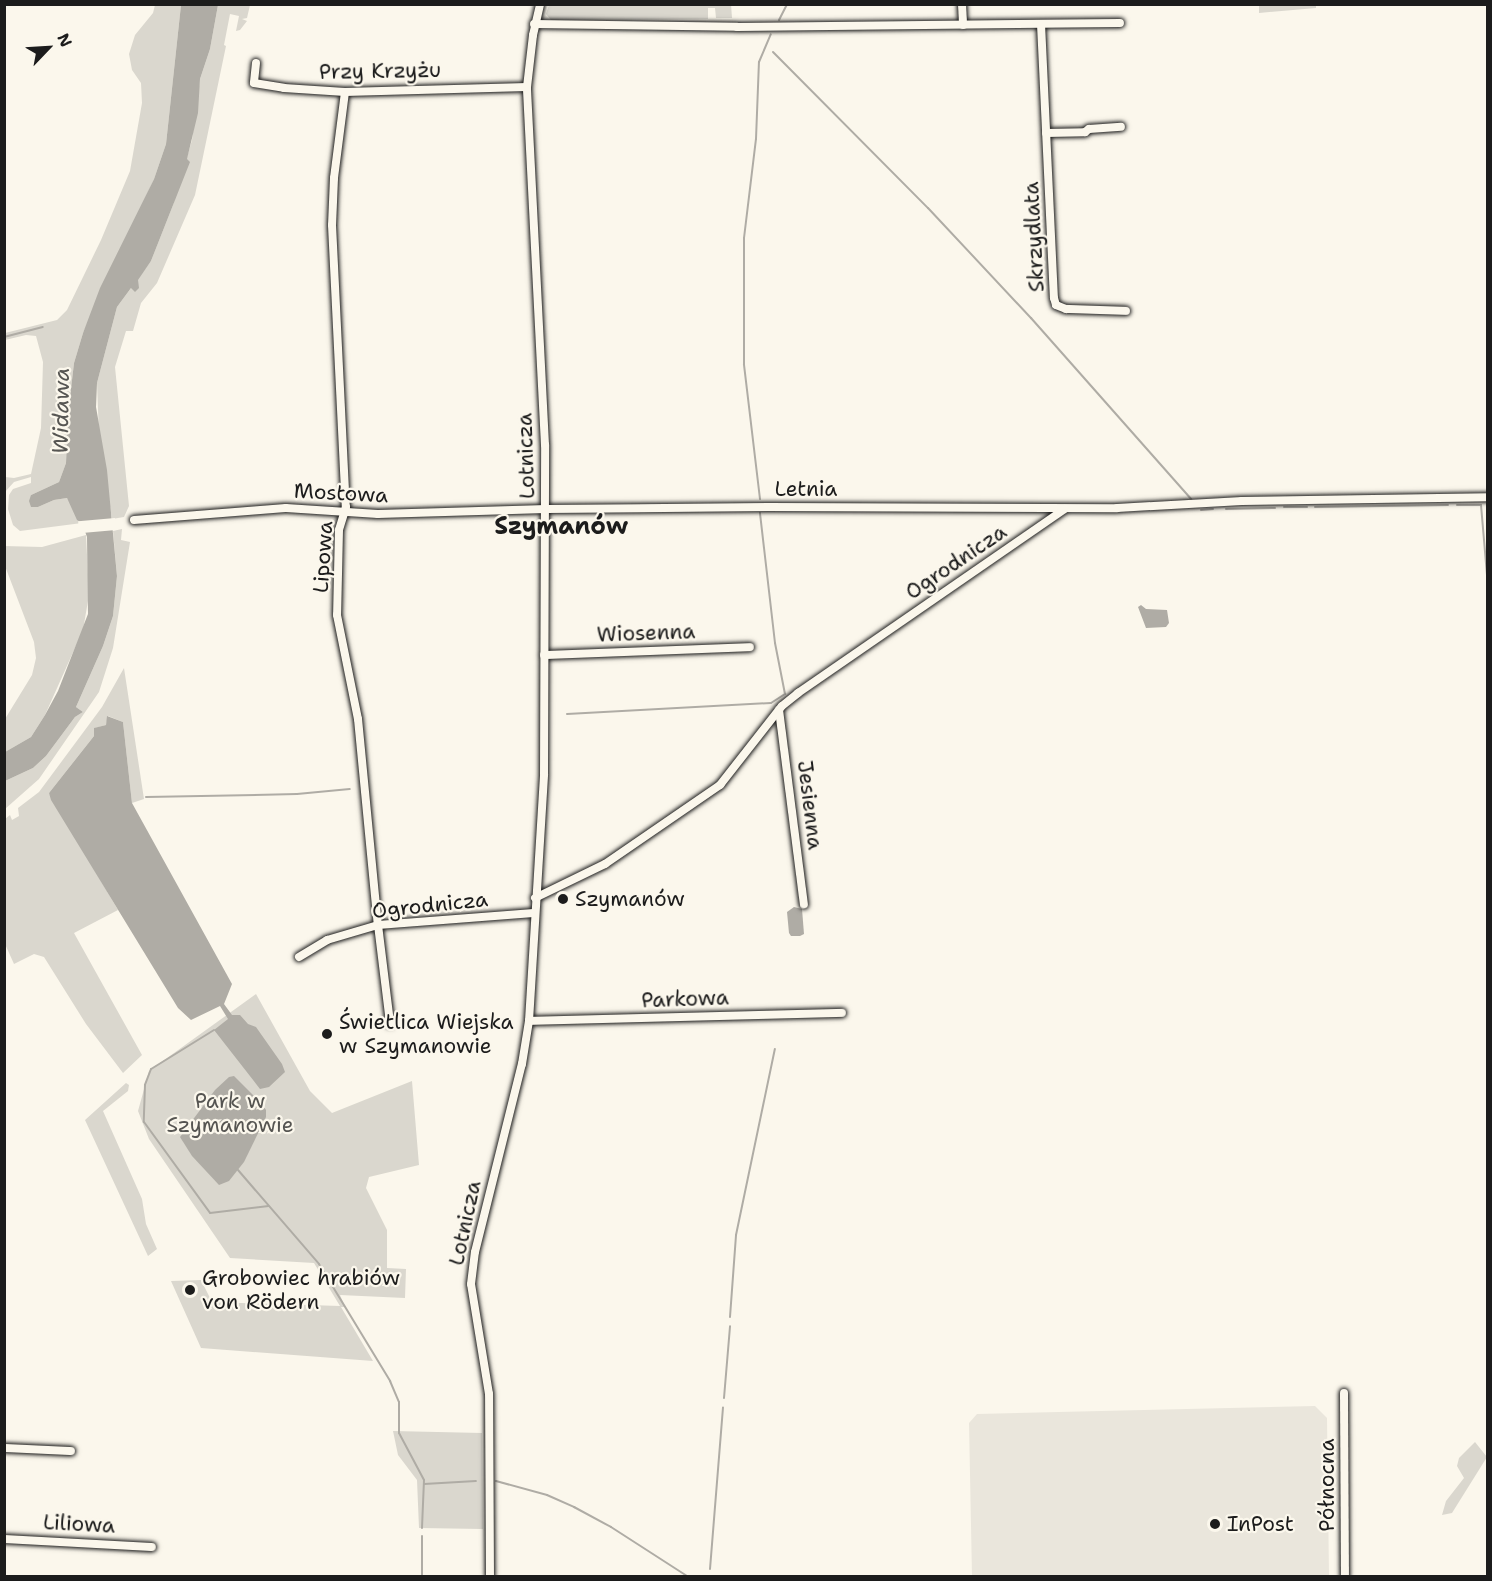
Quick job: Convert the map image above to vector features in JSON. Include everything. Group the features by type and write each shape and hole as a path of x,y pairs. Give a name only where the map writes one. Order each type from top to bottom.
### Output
{"street":[{"name":"Lotnicza","path":"490,1576 489,1394 471,1284 475,1252 522,1064 529,1021 544,774 546,509 527,87 534,24 540,4"},
{"path":"962,4 963,25"},
{"path":"534,24 737,27 1120,23"},
{"name":"Skrzydlata","path":"1041,24 1052,284 1056,304 1066,309 1126,311"},
{"name":"Przy Krzyżu","path":"255,63 254,83 284,88 345,92 527,87"},
{"name":"Lipowa","path":"345,92 334,178 332,225 344,513 339,530 337,615 358,719 390,1023"},
{"path":"1046,133 1085,132 1089,129 1121,127"},
{"path":"1065,509 1176,506 1242,501 1488,497"},
{"name":"Mostowa","path":"134,520 286,508 344,513 546,509"},
{"name":"Letnia","path":"546,509 1065,509"},
{"name":"Ogrodnicza","path":"299,957 327,940 378,925 535,906 605,864 720,785 779,710 798,693 1065,509"},
{"name":"Wiosenna","path":"544,655 750,647"},
{"name":"Jesienna","path":"779,710 804,904"},
{"name":"Parkowa","path":"529,1021 842,1013"},
{"name":"Północna","path":"1344,1392 1345,1576"},
{"path":"4,1448 71,1450"},
{"name":"Liliowa","path":"4,1539 152,1547"}],"shaded area":[{"path":"181,5 218,5 210,49 200,79 198,113 187,159 190,162 151,261 138,280 139,288 135,292 131,288 117,307 97,383 96,407 107,470 117,576 113,616 103,646 76,707 83,712 75,717 46,756 33,768 5,781 5,752 31,737 45,715 58,691 88,614 87,537 82,523 77,520 67,498 54,500 38,507 31,507 29,501 31,495 59,482 66,463 68,414 74,363 83,333 100,288 154,179 166,144"},
{"path":"1141,605 1146,609 1167,610 1169,623 1166,627 1146,628 1138,607"},
{"path":"107,716 123,722 132,803 232,984 224,1004 232,1015 240,1015 248,1024 256,1027 282,1064 285,1072 269,1087 260,1089 214,1030 228,1019 220,1006 191,1020 178,1008 51,800 49,793 94,736 94,728 106,725"},
{"path":"794,907 802,909 804,934 800,936 791,936 789,933 787,912"},
{"path":"234,1076 260,1102 266,1110 266,1117 244,1162 229,1181 219,1185 192,1156 180,1137 215,1090 229,1077"},
{"path":"1315,1406 1327,1418 1329,1576 972,1576 969,1423 977,1414"}],"green space":[{"path":"731,4 732,18 716,18 715,8 708,8 708,19 551,20 546,14 549,5"},
{"path":"155,5 181,5 166,144 154,179 83,333 74,363 68,414 66,463 59,482 31,495 38,507 54,500 67,498 82,523 20,531 13,525 8,509 9,495 13,489 31,483 31,477 14,482 5,492 5,477 14,478 31,474 41,428 43,362 36,336 26,335 5,340 5,333 57,320 67,310 101,240 130,171 142,103 141,83 132,70 129,54 135,35 153,13"},
{"path":"218,5 250,5 247,18 242,19 247,21 240,30 236,31 239,16 230,14 224,45 226,46 195,195 157,283 141,303 133,331 126,331 115,367 129,506 124,517 112,519 99,436 97,383 117,307 151,261 173,205 192,140 200,79 210,49"},
{"path":"1259,5 1316,5 1316,8 1259,13"},
{"path":"122,529 121,540 130,542 113,648 99,692 39,779 5,809 5,781 33,768 46,756 75,717 83,712 76,707 103,646 113,616 117,576 113,531"},
{"path":"86,535 89,595 83,630 45,715 31,737 5,752 5,719 32,675 36,658 34,642 5,566 4,546 42,547"},
{"path":"124,668 144,799 132,803 123,722 108,716 106,725 95,728 94,736 49,793 118,910 74,933 142,1055 123,1073 86,1024 44,957 34,954 14,964 5,944 5,819 10,815 12,820 19,816 18,808 39,792 102,707"},
{"name":"Park w Szymanowie","path":"256,994 310,1091 332,1113 412,1081 419,1165 369,1177 366,1188 387,1230 387,1268 406,1269 405,1298 340,1295 345,1307 341,1307 373,1361 201,1348 171,1281 201,1280 212,1302 340,1306 314,1263 230,1258 149,1139 138,1111 149,1071"},
{"path":"126,1083 129,1085 128,1091 103,1111 142,1199 146,1224 157,1249 148,1256 85,1120"},
{"path":"393,1431 482,1433 483,1529 419,1528 417,1480 398,1455"},
{"path":"1475,1442 1487,1457 1452,1513 1442,1515 1446,1501 1464,1478 1457,1466 1459,1458"}],"pier":[{"path":"115,518 116,530 79,533 78,521"}],"waterway":[{"path":"779,20 787,4"},
{"path":"760,499 744,364 744,238 756,139 759,62 771,34"},
{"path":"773,52 928,208 1031,318 1191,499"},
{"path":"4,337 43,327"},
{"path":"1315,507 1448,505"},
{"path":"1457,505 1481,505 1488,587"},
{"path":"1284,507 1307,507"},
{"path":"1226,509 1275,508"},
{"path":"1201,510 1213,509"},
{"path":"567,714 771,703 785,694 775,643 760,513"},
{"path":"146,797 297,794 350,789"},
{"path":"214,1030 151,1069 145,1085 144,1122 210,1213 269,1206"},
{"path":"730,1317 736,1235 775,1049"},
{"path":"238,1170 319,1264 390,1381 399,1402 399,1433 424,1480 422,1528"},
{"path":"724,1398 730,1326"},
{"path":"710,1569 723,1408"},
{"path":"424,1484 476,1481"},
{"path":"496,1481 547,1495 574,1507 611,1527 687,1576"},
{"path":"422,1536 422,1576"}],"place":[{"name":"Szymanów","path":"563,899"},
{"name":"Świetlica Wiejska w Szymanowie","path":"327,1034"},
{"name":"Grobowiec hrabiów von Rödern","path":"190,1290"},
{"name":"InPost","path":"1215,1524"}],"district":[{"name":"Szymanów","path":"561,527"}],"water label":[{"name":"Widawa","path":"61,411"}]}
